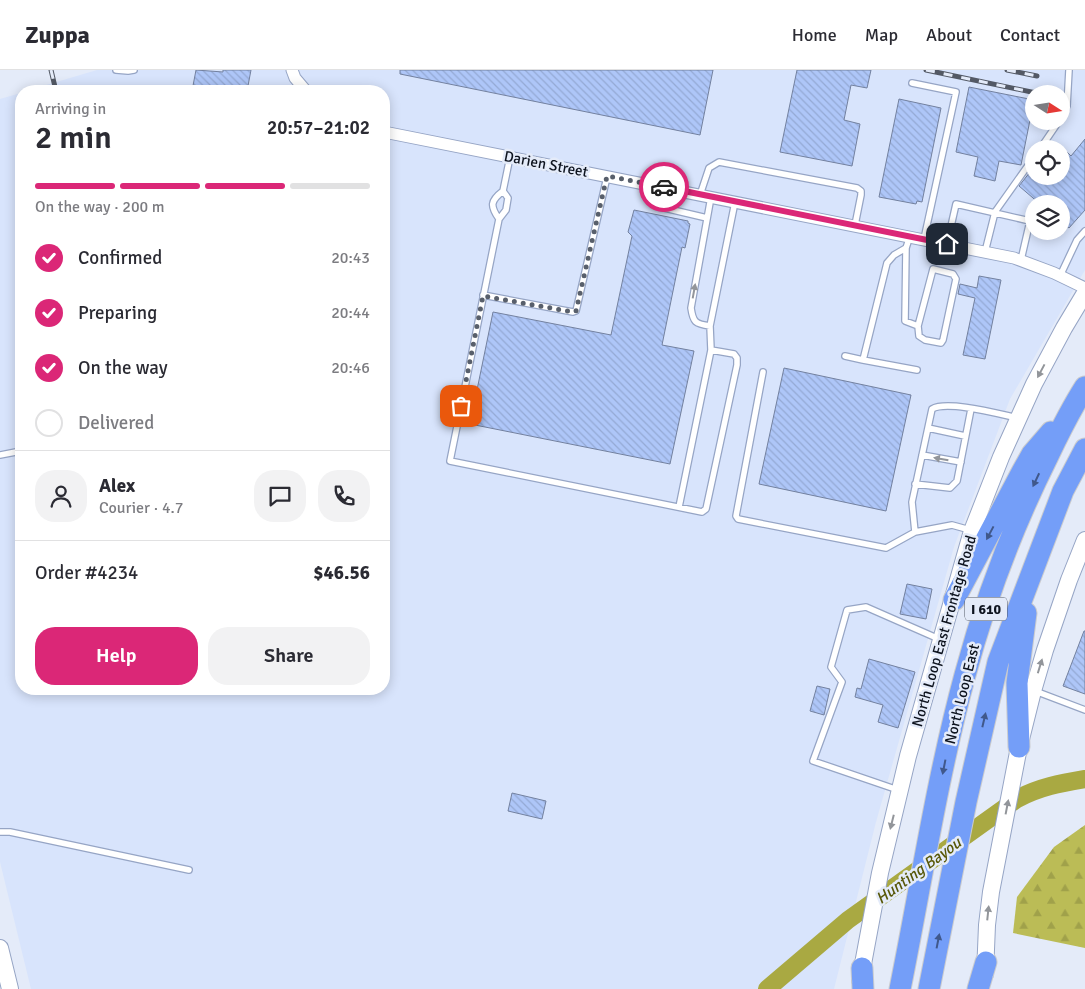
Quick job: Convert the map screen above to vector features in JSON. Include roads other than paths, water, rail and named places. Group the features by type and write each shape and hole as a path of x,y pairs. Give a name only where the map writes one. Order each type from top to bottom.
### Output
{"highway":[{"name":"North Loop East","path":"900,989 932,825 965,674 1017,522 1038,476 1085,387"},
{"path":"954,600 1032,454 1074,405"},
{"name":"North Loop East","path":"929,989 966,802 998,662 1064,491 1085,449"},
{"path":"1019,747 1017,683 1032,570"},
{"path":"978,989 986,962"},
{"path":"862,968 863,989"}],"main road":[{"name":"North Loop East Frontage Road","path":"858,989 880,873 900,791 972,531 1000,458 1018,418 1064,328 1085,292"},
{"path":"985,989 987,925 991,892 1019,747 1033,691 1069,580 1085,540"},
{"path":"0,948 10,989"}],"street":[{"path":"292,70 295,78 301,85"},
{"name":"Darien Street","path":"390,133 910,236 1021,260 1085,288"}],"lane":[{"path":"116,70 128,72 134,70"},
{"path":"1068,85 1069,70"},
{"path":"912,83 956,92 924,239"},
{"path":"499,219 492,209 493,203 496,197 503,191 510,157"},
{"path":"710,326 696,322 692,318 691,308 707,218 706,196 709,168 719,162 857,188 861,191 861,196 854,225"},
{"path":"985,252 995,212 1025,170"},
{"path":"483,296 576,311 607,176"},
{"path":"657,186 654,199 656,206 707,218"},
{"path":"503,191 508,198 506,210 499,219 450,461 702,512 706,509 737,365 737,358 734,354 711,350"},
{"path":"679,507 711,350 710,326 735,202"},
{"path":"947,244 956,204 995,212 1030,221 1021,260"},
{"path":"1060,276 1077,240 1085,231"},
{"path":"910,236 906,248 905,321 918,326"},
{"path":"863,360 887,263 894,255 906,248"},
{"path":"934,269 953,274 956,279 943,340 941,342 925,340 919,336 918,326 931,272 934,269"},
{"path":"845,356 917,370"},
{"path":"763,372 736,516 738,519 886,548 916,532 952,525 972,531"},
{"path":"916,532 912,502 932,409 937,406 988,410 1018,418"},
{"path":"915,484 950,488 957,481 971,409"},
{"path":"928,428 966,436"},
{"path":"0,455 15,452"},
{"path":"922,455 961,462"},
{"path":"900,791 813,761 842,682 831,666 847,610 866,607 942,640"},
{"path":"1033,691 1085,710"},
{"path":"0,832 10,832 75,845 189,870"}],"waterway":[{"name":"Hunting Bayou","path":"767,989 848,920 1017,799 1042,788 1085,779"}],"railway":[{"path":"51,70 55,85"},
{"path":"926,70 1025,91"},
{"path":"1007,70 1037,76"}]}
